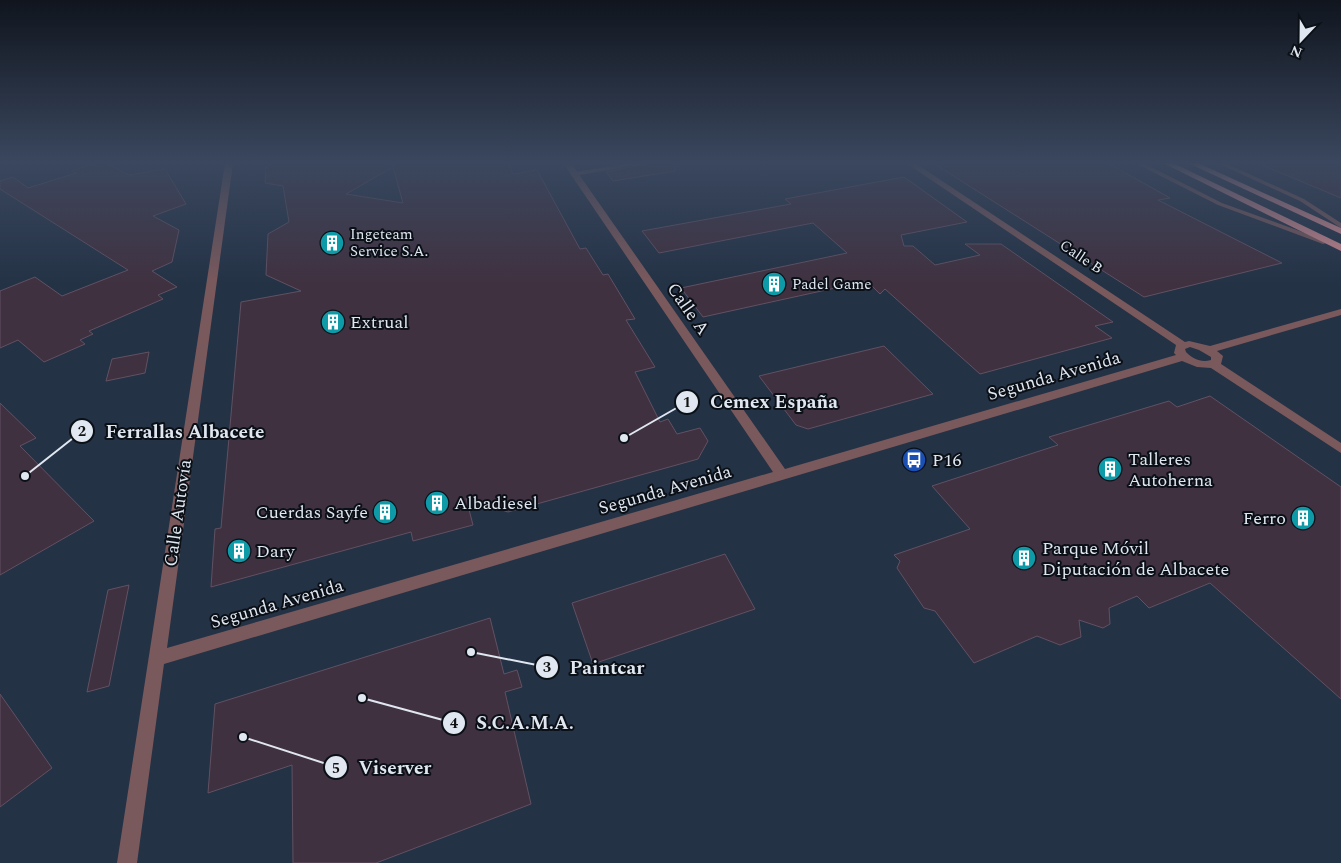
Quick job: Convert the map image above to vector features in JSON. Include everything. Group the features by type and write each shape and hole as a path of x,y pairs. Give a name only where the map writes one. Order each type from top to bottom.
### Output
{"main road":[{"path":"1250,203 1341,248"},
{"path":"1282,203 1341,230"}],"street":[{"name":"Calle Autovía","path":"128,863 222,203"},
{"name":"Calle A","path":"594,203 782,475"},
{"name":"Calle B","path":"968,203 1183,351"},
{"path":"1209,350 1341,312"},
{"path":"1214,364 1217,356 1209,350 1196,345 1183,351 1195,363 1214,364 1341,448"},
{"name":"Segunda Avenida","path":"158,658 782,475 1183,351"}],"lane":[{"path":"1219,203 1332,243"},
{"path":"1307,203 1341,226"}],"shaded area":[{"path":"0,203 1341,203 1341,863 0,863"}],"building":[{"path":"23,203 186,203 153,216 179,230 172,262 152,271 177,287 158,295 163,299 89,331 93,334 80,340 85,344 44,362 18,340 0,348 0,291 35,277 62,296 128,270"},
{"path":"286,203 555,203 580,249 586,248 603,275 608,274 635,319 626,320 655,367 635,372 660,422 668,419 677,434 700,428 708,441 698,459 508,512 466,498 473,525 413,541 411,532 211,587 215,529 221,528 241,302 301,291 266,275 268,234 289,222"},
{"path":"941,203 967,222 901,235 904,246 913,246 935,265 980,255 965,244 1001,244 1113,322 1095,326 1112,338 980,374 885,289 880,294 867,281 703,317 681,288 847,253 813,223 659,253 642,231 791,204"},
{"path":"996,203 1164,203 1282,263 1144,297"},
{"path":"884,346 933,394 808,429 796,425 759,376"},
{"path":"149,352 145,373 106,381 112,359"},
{"path":"1210,396 1341,487 1341,699 1210,583 1149,608 1137,596 1109,608 1110,624 1103,628 1079,620 1081,637 1060,645 1037,636 974,663 935,611 924,608 897,568 900,561 894,555 970,529 932,486 1058,445 1049,437 1169,401 1177,407"},
{"path":"0,403 36,438 20,446 94,521 0,575"},
{"path":"725,554 755,609 593,664 572,603"},
{"path":"129,585 109,686 87,692 108,590"},
{"path":"490,618 504,674 517,670 522,687 505,692 531,804 376,863 293,863 292,765 208,793 215,704"},
{"path":"0,694 52,768 0,807"}],"place":[{"name":"Ingeteam Service S.A.","path":"332,243"},
{"name":"Padel Game","path":"774,284"},
{"name":"Extrual","path":"333,322"},
{"name":"Cemex España","path":"624,438"},
{"name":"P16","path":"914,460"},
{"name":"Talleres Autoherna","path":"1110,469"},
{"name":"Ferrallas Albacete","path":"25,476"},
{"name":"Albadiesel","path":"437,503"},
{"name":"Cuerdas Sayfe","path":"385,512"},
{"name":"Ferro","path":"1303,518"},
{"name":"Dary","path":"239,551"},
{"name":"Parque Móvil Diputación de Albacete","path":"1024,558"},
{"name":"Paintcar","path":"471,652"},
{"name":"S.C.A.M.A.","path":"362,698"},
{"name":"Viserver","path":"243,737"}]}
